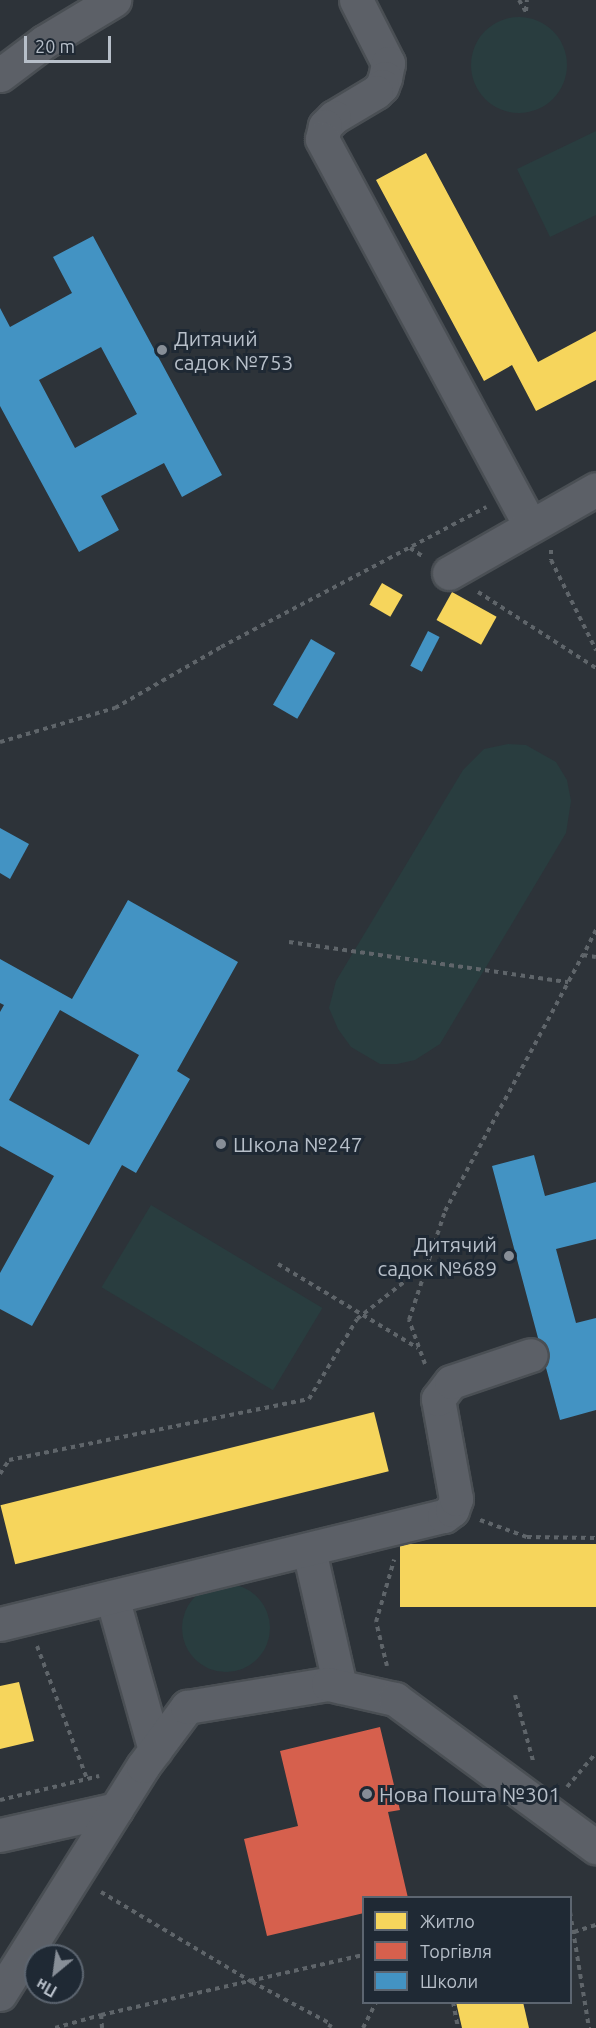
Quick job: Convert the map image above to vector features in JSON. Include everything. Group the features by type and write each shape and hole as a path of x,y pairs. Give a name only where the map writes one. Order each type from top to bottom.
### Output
{"lane":[{"path":"0,75 44,42 114,0"},
{"path":"356,0 388,63 385,78 376,92 334,117 325,126 322,139 513,493 540,537"},
{"path":"449,573 540,537 596,489"},
{"path":"13,1621 436,1520 452,1510 456,1499 438,1399 451,1382 531,1355"},
{"path":"309,1550 340,1687"},
{"path":"112,1597 149,1758"},
{"path":"1,1991 149,1758 187,1707 328,1684 395,1698 596,1847"},
{"path":"0,1835 116,1809"}],"path":[{"path":"519,0 526,12 527,0"},
{"path":"0,742 115,708 221,648 513,493"},
{"path":"540,537 596,650"},
{"path":"410,548 596,668"},
{"path":"438,1399 409,1320 427,1264 445,1211 596,930"},
{"path":"289,942 568,982"},
{"path":"583,955 596,957"},
{"path":"278,1264 419,1348"},
{"path":"0,1474 9,1460 309,1399 357,1319 427,1264"},
{"path":"452,1510 527,1537 596,1538"},
{"path":"395,1698 376,1622 404,1527"},
{"path":"13,1621 87,1779"},
{"path":"515,1695 546,1811"},
{"path":"546,1811 596,1753"},
{"path":"0,1800 87,1779 149,1758"},
{"path":"74,1876 252,1982 330,2026 338,2028"},
{"path":"572,1925 589,2028"},
{"path":"573,1932 596,1925"},
{"path":"55,2028 362,1955"},
{"path":"363,2028 375,2004"},
{"path":"453,2004 458,2028"},
{"path":"101,2016 102,2028"}],"green space":[{"path":"510,17 528,17 546,25 559,38 567,56 564,84 546,105 528,113 510,113 492,105 479,92 471,74 471,56 479,38 492,25"},
{"path":"596,131 596,215 550,237 517,169"},
{"path":"508,744 526,745 556,762 567,780 571,801 566,833 440,1044 415,1060 397,1064 380,1064 351,1047 338,1029 329,1008 336,981 463,770 484,749"},
{"path":"151,1205 322,1308 273,1390 102,1287"},
{"path":"226,1584 251,1591 263,1603 270,1628 263,1653 251,1665 226,1672 201,1665 189,1653 182,1628 189,1603 201,1591"}],"building: Житло":[{"path":"426,153 538,362 596,331 596,380 536,411 512,365 484,381 376,180"},
{"path":"382,583 403,595 390,617 370,605"},
{"path":"452,592 497,617 481,645 436,620"},
{"path":"374,1412 389,1471 15,1564 0,1505"},
{"path":"400,1544 596,1544 596,1607 400,1607"},
{"path":"19,1682 34,1741 0,1749 0,1686"},
{"path":"456,2004 523,2004 529,2028 462,2028"}],"building: Торгівля":[{"path":"380,1727 400,1810 388,1812 408,1896 362,1896 362,1913 267,1936 244,1839 298,1826 280,1751"}],"building: Школи":[{"path":"93,236 222,475 182,497 164,463 101,496 119,530 79,552 0,406 0,308 10,327 72,293 53,257","holes":["101,347 137,414 75,448 39,380"]},
{"path":"428,631 440,637 422,672 410,666"},
{"path":"311,639 335,653 297,719 273,705"},
{"path":"0,828 29,844 10,879 0,873"},
{"path":"128,900 238,962 177,1071 190,1079 136,1173 122,1165 32,1326 0,1309 0,1273 54,1176 0,1146 0,1012 4,1005 0,1003 0,959 72,999","holes":["60,1010 139,1055 89,1145 9,1100"]},
{"path":"534,1155 545,1196 596,1182 596,1239 556,1249 576,1323 596,1318 596,1410 560,1420 492,1166"}],"place":[{"name":"Дитячий садок №753","path":"162,350"},
{"name":"Школа №247","path":"221,1144"},
{"name":"Дитячий садок №689","path":"509,1256"},
{"name":"Нова Пошта №301","path":"367,1794"}]}
